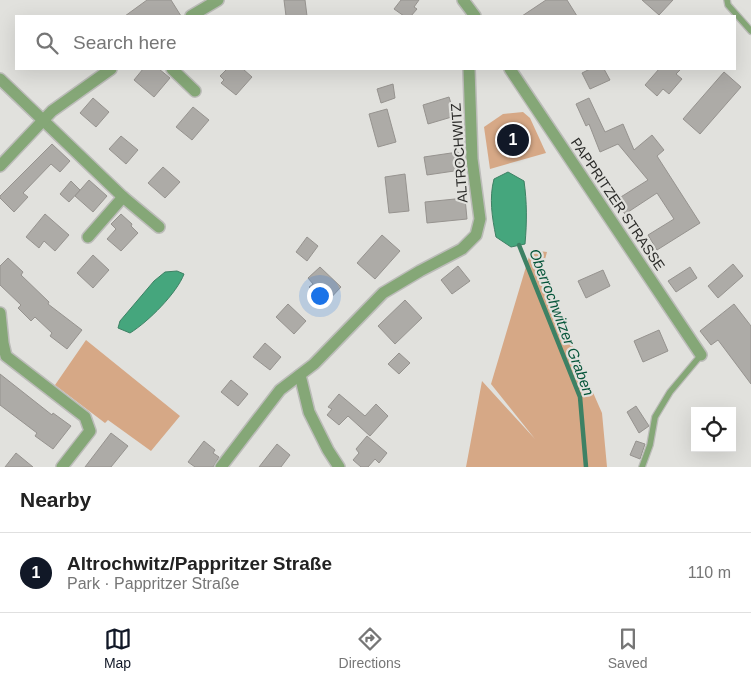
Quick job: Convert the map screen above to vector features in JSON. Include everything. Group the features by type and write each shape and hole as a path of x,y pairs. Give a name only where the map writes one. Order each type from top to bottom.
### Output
{"street":[{"path":"193,15 218,0"},
{"path":"463,0 473,15"},
{"path":"0,166 52,111 110,70"},
{"path":"173,70 195,90"},
{"name":"ALTROCHWITZ","path":"300,375 314,364 383,293 462,249 476,235 480,219 472,159 469,70"},
{"name":"PAPPRITZER STRASSE","path":"511,70 701,355"},
{"path":"0,79 122,197 159,227"},
{"path":"88,237 122,197"},
{"path":"0,313 6,356 85,417 90,431 62,467"},
{"path":"221,467 280,390 300,375 309,412 328,450 339,467"}],"lane":[{"path":"727,0 728,5 751,31"},
{"path":"642,467 650,445 655,417 670,392 701,355"}],"shaded area":[{"path":"523,112 530,118 546,153 490,169 484,127 503,114"},
{"path":"508,172 524,181 526,204 525,244 511,247 496,237 492,208 494,179"},
{"path":"531,250 547,252 541,274 602,413 607,467 466,467 482,381 535,439 491,384"},
{"path":"177,271 184,274 180,282 169,298 153,315 130,333 118,328 120,321 154,281 165,272"},
{"path":"86,340 180,416 151,451 108,420 105,423 55,385"}],"building":[{"path":"147,0 171,0 180,15 126,15"},
{"path":"284,0 305,0 307,15 286,15"},
{"path":"401,0 419,0 414,7 417,9 412,15 403,15 394,9"},
{"path":"546,0 567,0 576,15 524,15"},
{"path":"642,0 673,0 659,15"},
{"path":"142,70 160,70 170,78 154,97 134,80"},
{"path":"226,70 244,70 252,77 236,95 221,83 224,80 220,76"},
{"path":"588,70 605,70 610,80 590,89 582,73"},
{"path":"658,70 680,70 676,74 682,79 669,94 663,89 657,96 645,85"},
{"path":"724,72 741,87 700,134 683,119"},
{"path":"393,84 395,98 381,103 377,89"},
{"path":"449,97 455,116 428,124 423,105"},
{"path":"93,98 109,112 96,127 80,113"},
{"path":"589,98 605,132 623,124 634,150 652,135 664,150 657,156 700,223 657,250 648,235 674,219 657,193 625,214 616,200 648,180 618,144 600,152 589,124 586,126 576,104"},
{"path":"193,107 209,120 192,140 176,127"},
{"path":"387,109 396,142 378,147 369,114"},
{"path":"121,136 138,150 126,164 109,149"},
{"path":"52,144 70,161 60,172 51,164 23,193 28,197 14,212 0,196"},
{"path":"458,152 461,170 427,175 424,157"},
{"path":"163,167 180,182 165,198 148,183"},
{"path":"405,174 409,211 389,213 385,177"},
{"path":"89,180 107,196 93,212 75,196"},
{"path":"71,181 80,190 69,202 60,194"},
{"path":"465,198 467,219 427,223 425,202"},
{"path":"45,214 69,235 55,251 44,241 39,248 26,237"},
{"path":"121,214 132,224 131,226 138,233 121,251 107,239 116,229 111,224"},
{"path":"382,235 400,251 375,279 357,263"},
{"path":"307,237 318,246 307,261 296,252"},
{"path":"93,255 109,270 93,288 77,273"},
{"path":"8,258 23,272 21,275 49,302 48,304 82,330 67,349 50,336 52,333 35,317 31,321 18,308 21,305 0,285 0,266"},
{"path":"733,264 743,276 718,298 708,286"},
{"path":"458,266 470,281 452,294 441,280"},
{"path":"320,267 341,287 326,303 309,287 313,284 308,278"},
{"path":"690,267 697,278 676,292 668,281"},
{"path":"603,270 610,286 586,298 578,281"},
{"path":"405,300 422,318 395,344 378,326"},
{"path":"288,304 306,321 294,334 276,317"},
{"path":"734,304 751,326 751,384 718,340 711,345 700,331"},
{"path":"659,330 668,351 643,362 634,341"},
{"path":"265,343 281,357 270,370 253,357"},
{"path":"399,353 410,363 399,374 388,364"},
{"path":"0,374 52,415 53,413 71,426 53,449 35,436 37,433 0,405"},
{"path":"231,380 248,394 238,406 221,392"},
{"path":"339,394 365,416 376,404 388,416 370,436 348,416 339,425 327,415 332,409 328,407"},
{"path":"636,406 649,426 639,433 627,412"},
{"path":"111,433 128,446 111,467 85,467"},
{"path":"367,436 387,453 379,463 375,459 368,467 361,467 353,460 359,453 356,449"},
{"path":"204,441 215,450 213,453 219,457 213,467 195,467 188,462"},
{"path":"636,441 645,444 640,459 630,455"},
{"path":"277,444 290,455 281,467 259,467"},
{"path":"16,453 33,467 5,467"}],"waterway":[{"name":"Oberrochwitzer Graben","path":"519,245 580,397 586,467"}],"place":[{"name":"Altrochwitz/Pappritzer Straße","path":"513,140"}]}
